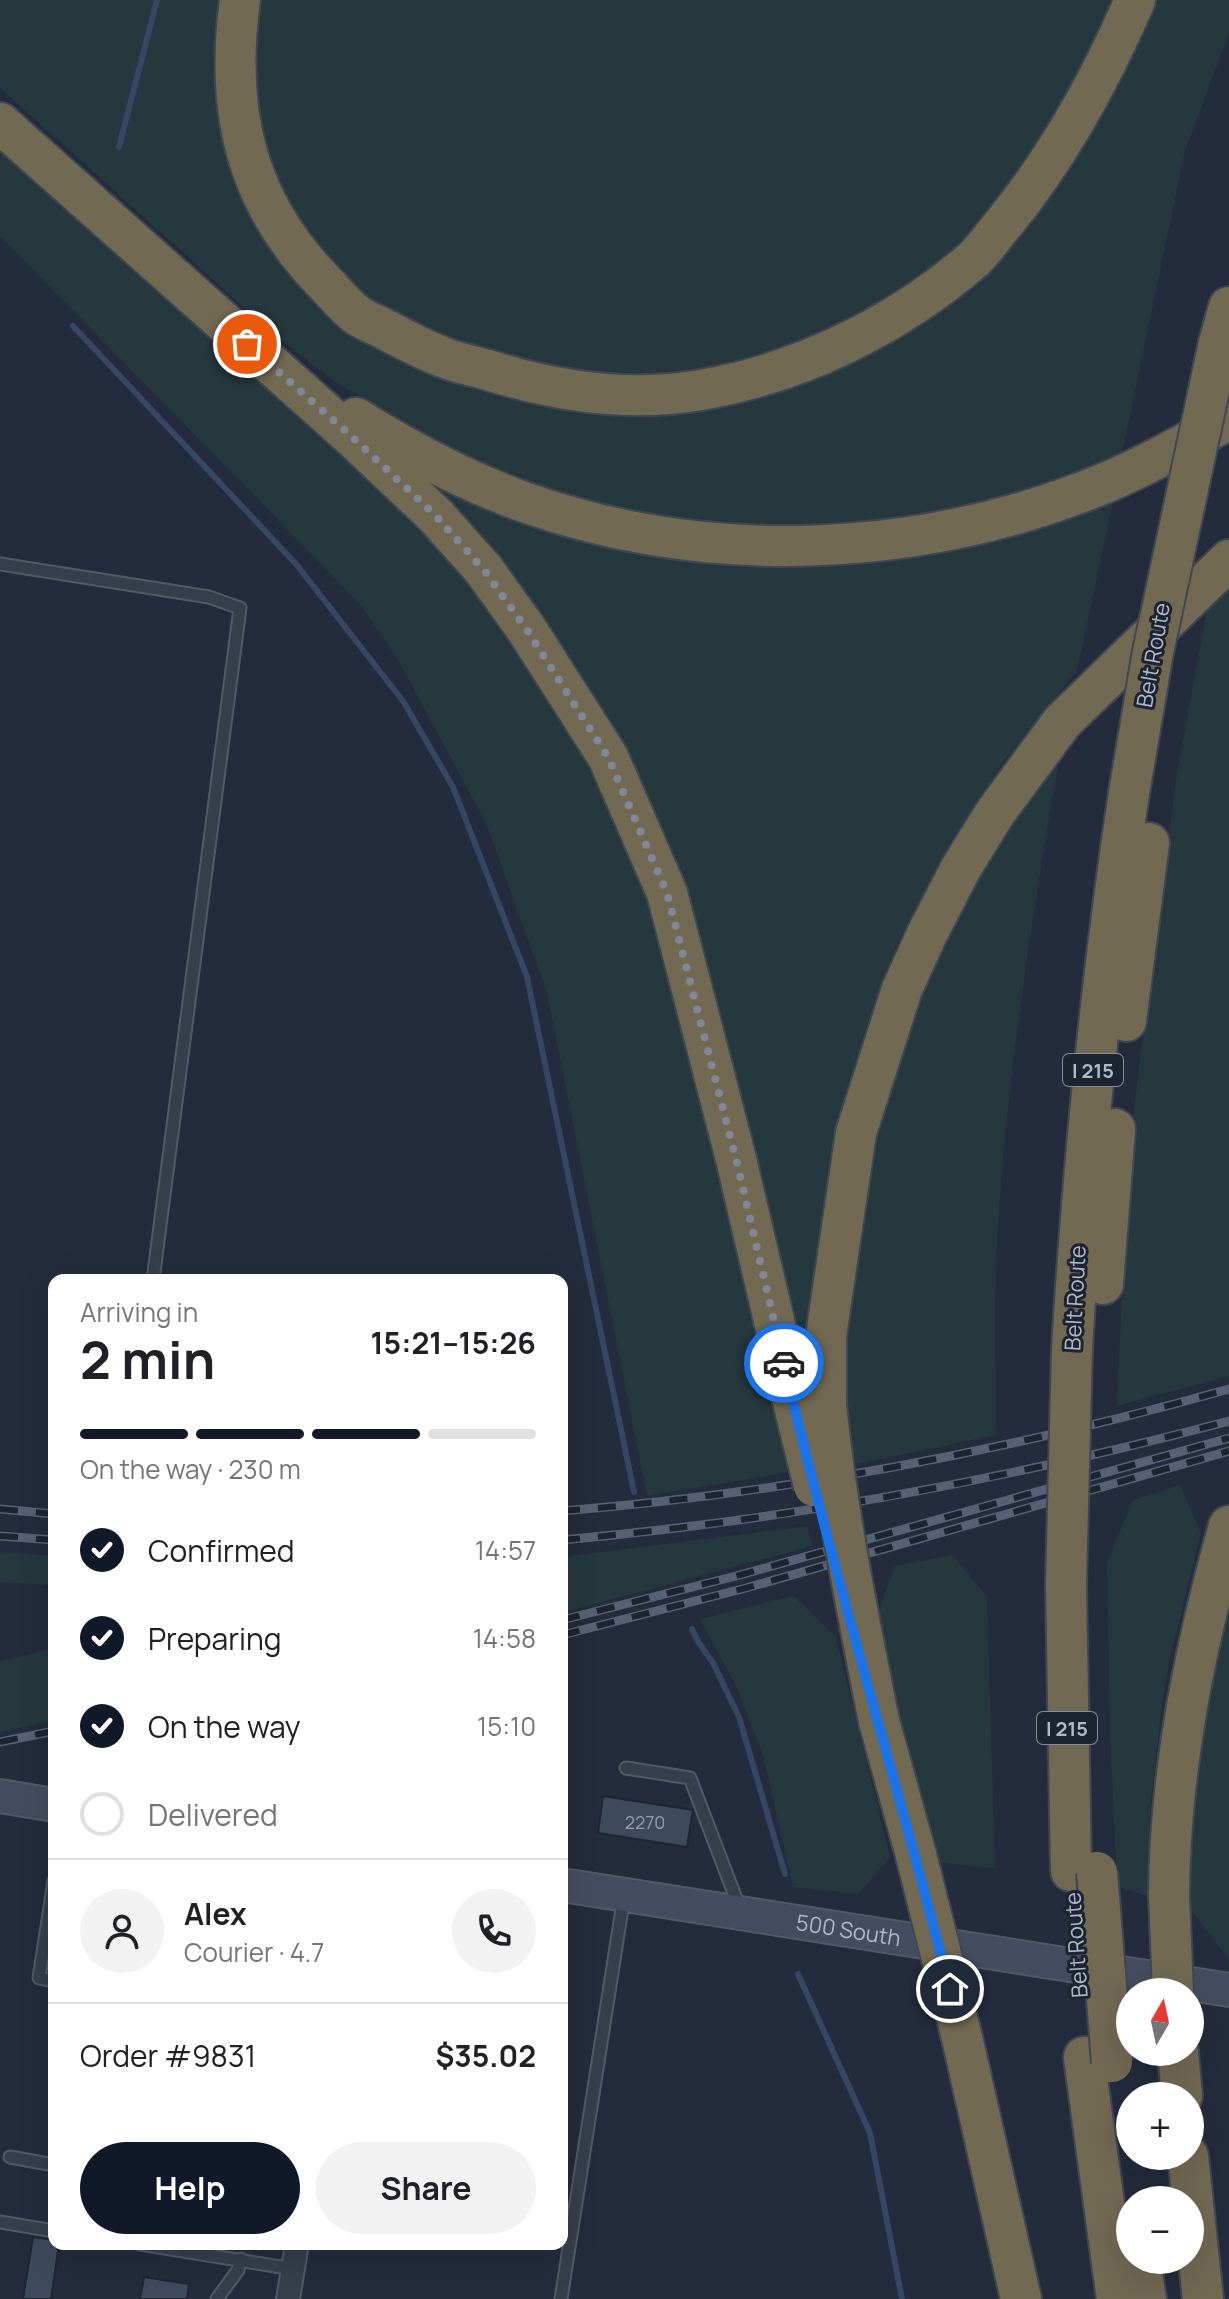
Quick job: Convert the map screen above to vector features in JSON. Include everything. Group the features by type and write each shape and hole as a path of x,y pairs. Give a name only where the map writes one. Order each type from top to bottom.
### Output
{"highway":[{"path":"240,0 234,42 234,90 241,131 251,169 270,209 299,256 357,316 439,356 530,383 612,396 699,391 780,372 877,327 945,281 976,257 1050,162 1075,122 1135,0"},
{"path":"0,123 348,433 435,515 484,570 527,630 608,757 667,893 736,1159 834,1484 879,1721 963,2042 1021,2299"},
{"name":"Belt Route","path":"1117,2299 1084,1872 1079,1584 1085,1353 1121,1065 1155,637 1224,325"},
{"path":"247,344 399,444 451,471 523,501 582,520 657,536 738,544 802,546 865,542 937,532 1004,517 1105,483 1177,449 1229,419"},
{"name":"Belt Route","path":"1141,803 1229,425"},
{"path":"811,1410 826,1336 856,1133 902,989 927,934 961,868 995,813 1062,722 1229,560"},
{"path":"1172,1978 1169,1830 1201,1633 1225,1539"},
{"name":"Belt Route","path":"1098,2059 1128,2186"},
{"path":"1189,2170 1203,2299"},
{"path":"1142,2274 1146,2299"}],"street":[{"path":"0,1796 48,1804"},
{"name":"500 South","path":"568,1886 1229,1990"},
{"path":"288,2299 296,2250"}],"lane":[{"path":"0,564 209,597 240,608 154,1274"},
{"path":"626,1768 690,1778 741,1913"},
{"path":"561,2299 624,1895"},
{"path":"48,1920 39,1978 48,1980"},
{"path":"10,2157 48,2164"},
{"path":"0,2222 48,2230"},
{"path":"180,2250 293,2269"},
{"path":"217,2299 238,2270 241,2259"}],"green space":[{"path":"0,0 225,0 219,80 356,329 694,399 951,287 1145,0 1229,0 1229,33 1185,151 1120,464 997,509 770,536 568,505 420,438 402,420 335,382 278,338 0,88"},
{"path":"247,0 1119,0 1054,133 945,264 805,348 658,380 537,373 372,310 281,215 240,77"},
{"path":"0,144 391,489 465,569 563,702 664,928 803,1470 647,1496 547,993 486,823 397,658 358,602 0,236"},
{"path":"431,474 725,558 1115,492 1077,671 1005,760 950,843 896,947 877,999 840,1120 822,1210 812,1409 670,872 421,487"},
{"path":"1229,571 1229,1376 1117,1406 1128,1155 1177,773 1211,587"},
{"path":"1064,730 1033,921 1008,1112 996,1265 996,1435 853,1465 846,1416 851,1221 929,952"},
{"path":"1180,1485 1201,1533 1169,1662 1161,1713 1150,1810 1147,1896 1117,1887 1107,1563 1133,1500"},
{"path":"807,1526 812,1546 568,1611 568,1556"},
{"path":"0,1552 48,1556 48,1585 0,1582"},
{"path":"952,1555 987,1596 995,1868 931,1862 872,1629 895,1566"},
{"path":"1229,1569 1228,1958 1185,1902 1190,1783"},
{"path":"794,1596 836,1637 890,1857 859,1894 793,1887 763,1755 736,1686 700,1619"},
{"path":"48,1649 48,1722 0,1732 0,1661"}],"building":[{"path":"603,1796 693,1810 687,1847 598,1833"},
{"path":"33,2237 48,2239 48,2250 58,2250 51,2299 23,2299"},
{"path":"144,2277 189,2284 187,2299 140,2299"}],"waterway":[{"path":"119,147 157,0"},
{"path":"73,326 296,564 403,701 453,787 527,977 634,1492"},
{"path":"692,1629 713,1663 739,1717 785,1874"},
{"path":"798,1974 870,2133 902,2299"}],"railway":[{"path":"568,1510 731,1493 898,1466 1065,1431 1229,1389"},
{"path":"568,1539 731,1521 898,1495 1064,1461 1229,1421"},
{"path":"568,1618 740,1575 1229,1438"},
{"path":"568,1633 746,1588 1229,1451"},
{"path":"0,1509 48,1513"},
{"path":"0,1536 48,1540"},
{"path":"0,1742 48,1732"}],"way so far":[{"path":"247,344 435,515 484,570 527,630 608,757 667,893 736,1159 784,1363"}],"route":[{"path":"784,1363 836,1575 916,1855 950,1989"}]}
